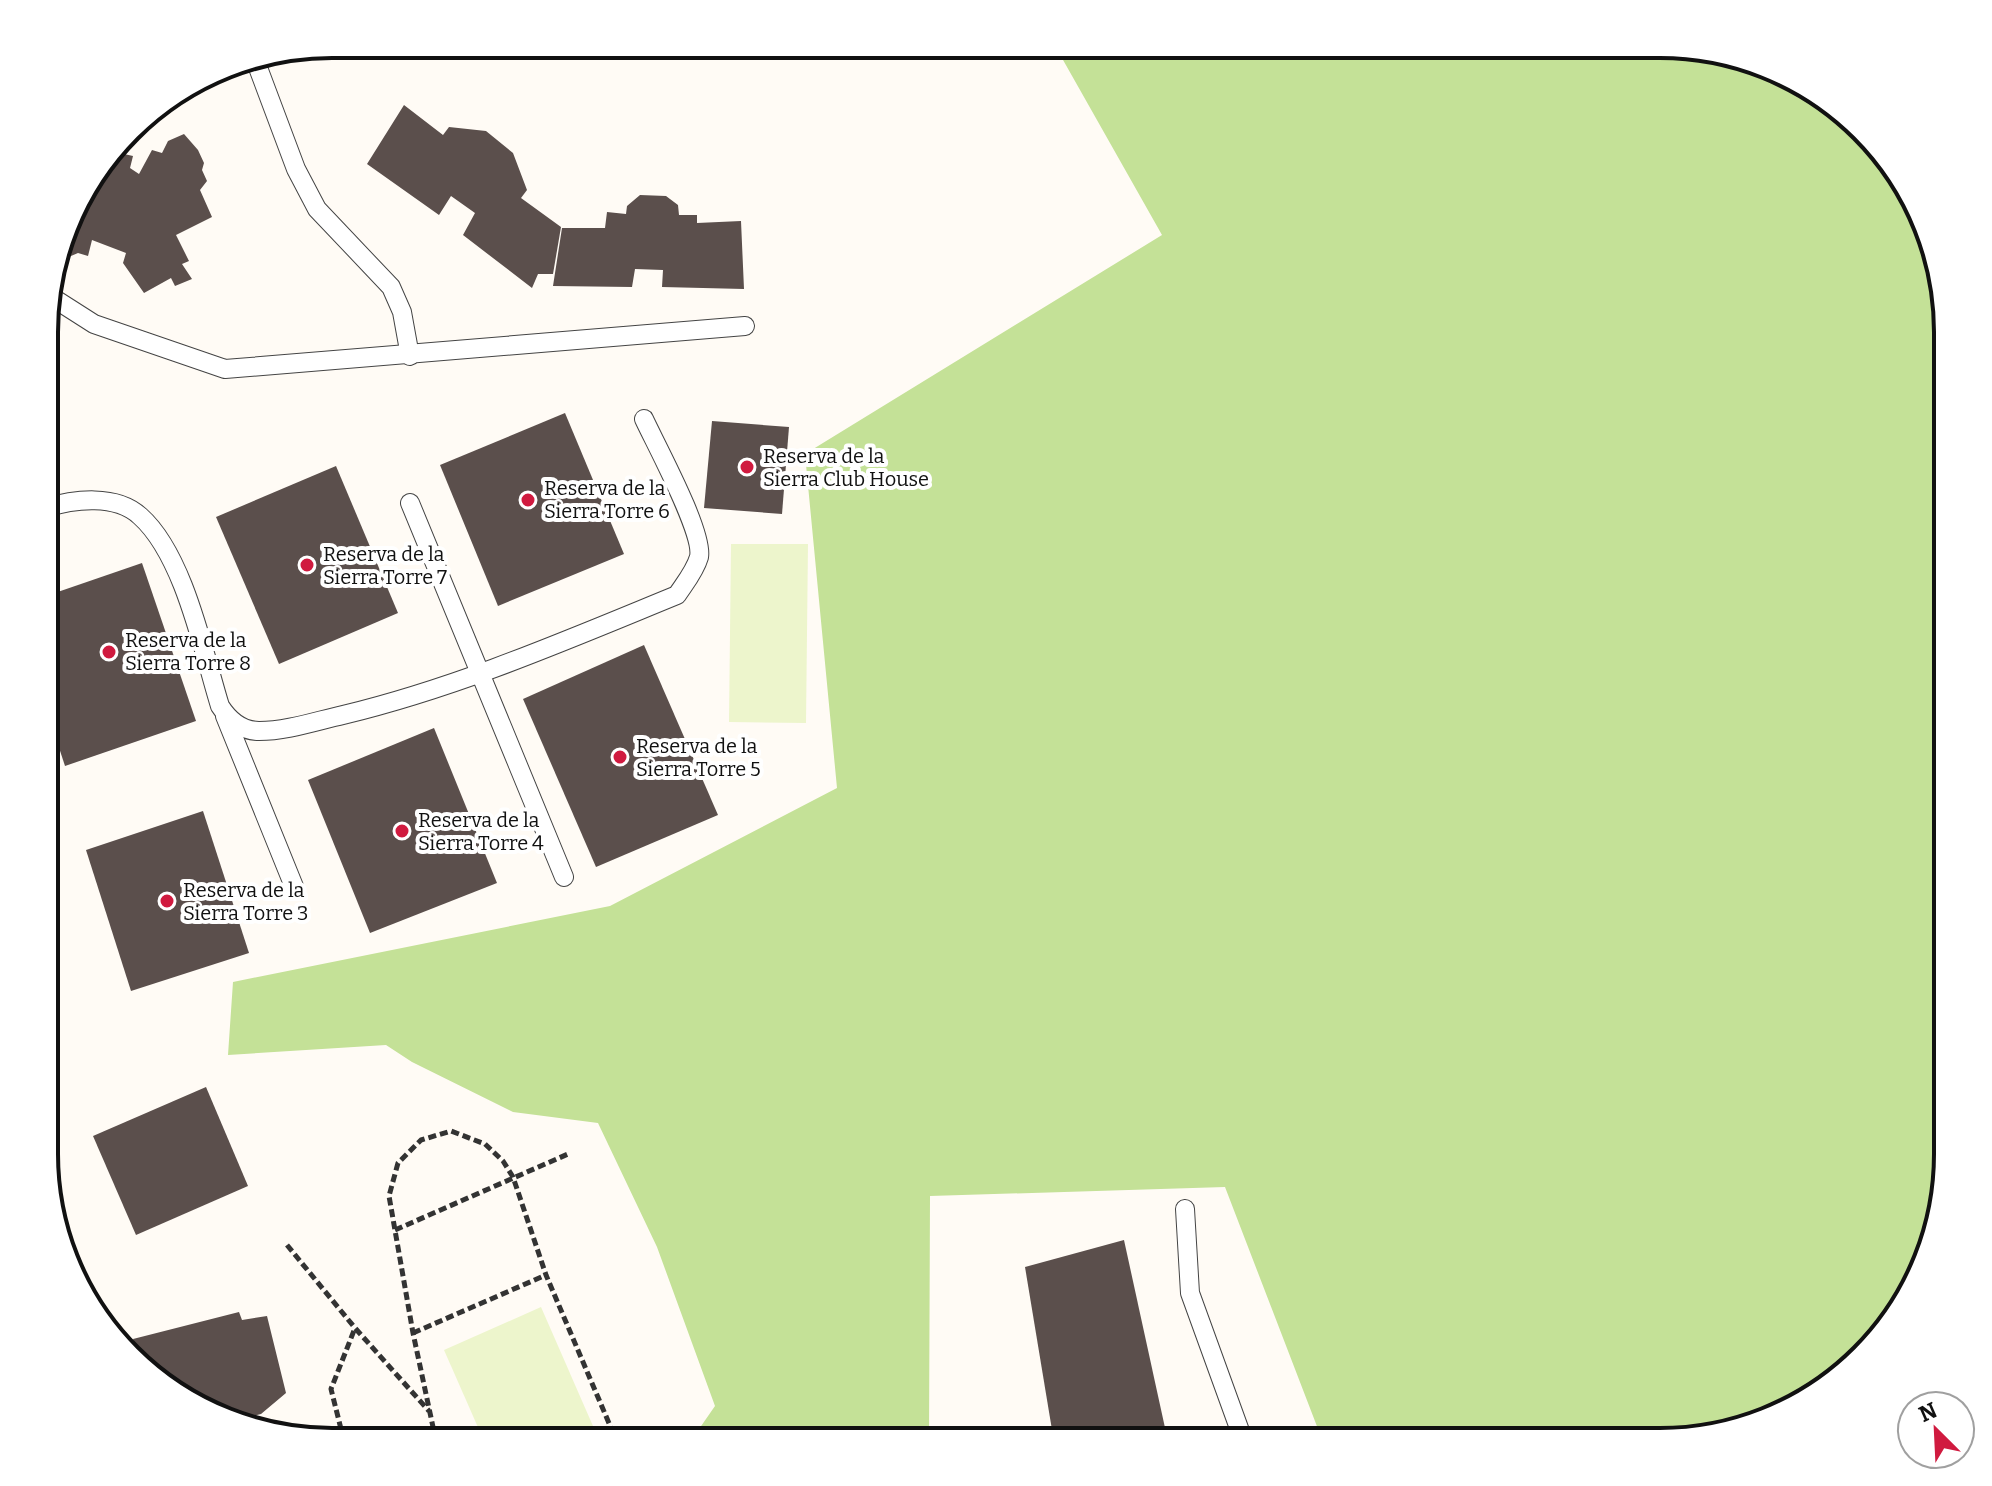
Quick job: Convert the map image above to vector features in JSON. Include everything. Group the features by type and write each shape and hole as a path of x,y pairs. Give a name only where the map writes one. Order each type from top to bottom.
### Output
{"lane":[{"path":"258,69 296,169 317,209 391,287 402,312 410,356"},
{"path":"60,302 94,324 225,369 745,326"},
{"path":"220,706 232,721 250,730 285,729 405,700 480,675 677,595 693,573 700,555 695,531 644,419"},
{"path":"58,504 90,500 115,504 139,514 164,545 193,613 220,706 295,889"},
{"path":"410,503 564,877"},
{"path":"1185,1209 1190,1293 1239,1428"}],"path":[{"path":"433,1427 389,1196 398,1163 421,1140 451,1131 485,1144 503,1161 513,1177 546,1275 611,1427"},
{"path":"395,1230 568,1154"},
{"path":"287,1245 430,1413"},
{"path":"413,1333 546,1275"},
{"path":"341,1427 331,1389 355,1328"}],"green space":[{"path":"1062,59 1696,60 1731,67 1765,79 1812,104 1854,138 1897,195 1913,227 1929,279 1934,332 1933,1172 1925,1225 1913,1259 1888,1306 1866,1335 1841,1360 1781,1400 1748,1413 1696,1426 1318,1428 1225,1187 930,1196 929,1427 700,1427 715,1406 657,1247 598,1123 513,1112 412,1062 386,1045 228,1055 233,982 610,906 837,788 805,454 1162,235"},
{"path":"731,544 808,544 806,723 729,722"},
{"path":"541,1307 594,1427 478,1427 444,1350"}],"building":[{"path":"404,105 443,135 449,127 486,131 513,153 527,190 521,198 561,227 553,274 538,274 532,288 463,235 475,213 451,196 439,215 367,164"},
{"path":"184,134 198,150 207,181 200,190 212,217 176,235 189,261 182,264 192,279 175,286 171,278 144,293 123,263 126,253 92,240 88,256 78,253 69,257 79,227 95,195 124,153 133,156 130,168 139,174 152,150 162,153 168,141"},
{"path":"640,195 666,196 678,205 679,215 697,215 697,223 741,221 744,289 662,287 663,270 635,269 632,287 553,286 562,228 605,228 607,212 626,214 627,206"},
{"name":"Reserva de la Sierra Torre 6","path":"565,413 624,554 498,606 440,465"},
{"name":"Reserva de la Sierra Club House","path":"712,421 789,427 782,514 704,508"},
{"name":"Reserva de la Sierra Torre 7","path":"336,466 398,613 279,664 216,517"},
{"name":"Reserva de la Sierra Torre 8","path":"142,563 196,721 65,766 58,746 58,592"},
{"name":"Reserva de la Sierra Torre 5","path":"644,645 718,815 596,867 523,699"},
{"name":"Reserva de la Sierra Torre 4","path":"434,728 497,883 370,933 308,780"},
{"name":"Reserva de la Sierra Torre 3","path":"203,811 249,953 131,991 86,850"},
{"path":"206,1087 248,1186 136,1235 93,1136"},
{"path":"1124,1240 1165,1428 1052,1428 1025,1267"},
{"path":"239,1312 242,1320 267,1316 286,1393 261,1414 254,1416 227,1407 180,1382 151,1360 133,1339"}],"place":[{"name":"Reserva de la Sierra Club House","path":"747,467"},
{"name":"Reserva de la Sierra Torre 6","path":"528,500"},
{"name":"Reserva de la Sierra Torre 7","path":"307,565"},
{"name":"Reserva de la Sierra Torre 8","path":"109,652"},
{"name":"Reserva de la Sierra Torre 5","path":"620,757"},
{"name":"Reserva de la Sierra Torre 4","path":"402,831"},
{"name":"Reserva de la Sierra Torre 3","path":"167,901"}]}
